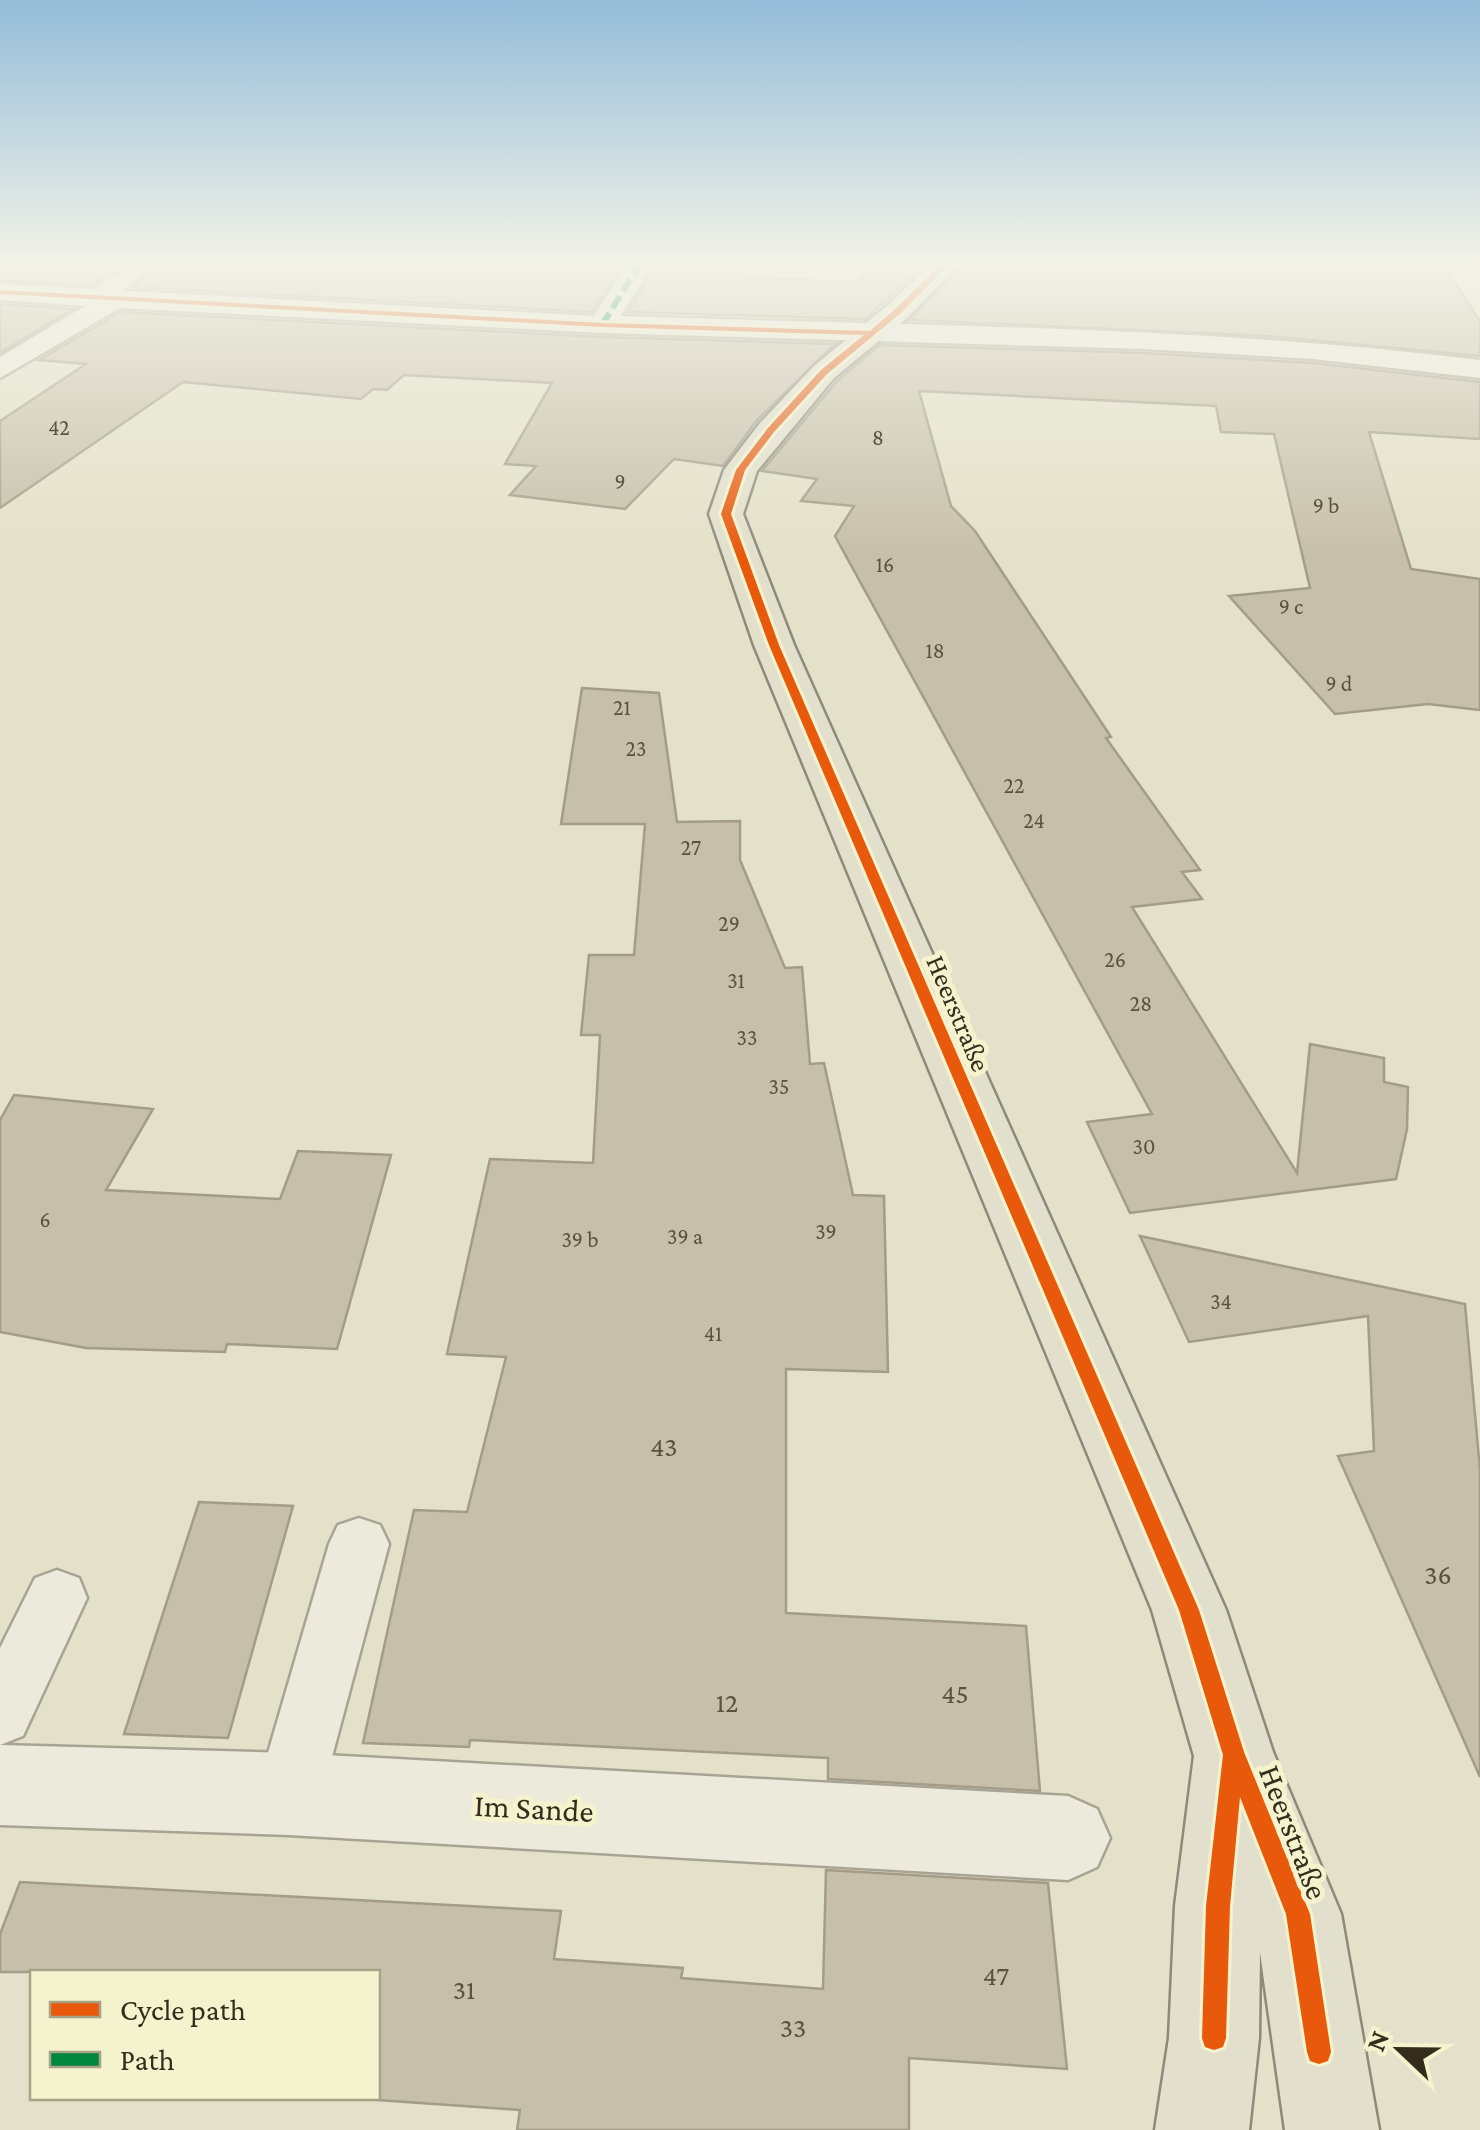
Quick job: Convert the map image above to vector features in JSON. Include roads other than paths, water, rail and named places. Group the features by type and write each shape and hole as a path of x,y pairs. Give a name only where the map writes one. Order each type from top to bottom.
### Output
{"main road":[{"name":"Heerstraße","path":"840,359 771,430 741,470 726,514 774,645 1189,1610 1234,1752 1298,1914 1332,2130"},
{"name":"Heerstraße","path":"1202,2130 1214,2038 1218,1906 1234,1752"}],"street":[{"path":"1378,359 1480,369"},
{"name":"Im Sande","path":"0,1785 42,1790 289,1794 1068,1838"}],"lane":[{"path":"289,1794 359,1544"},
{"path":"0,1714 57,1598"}]}
